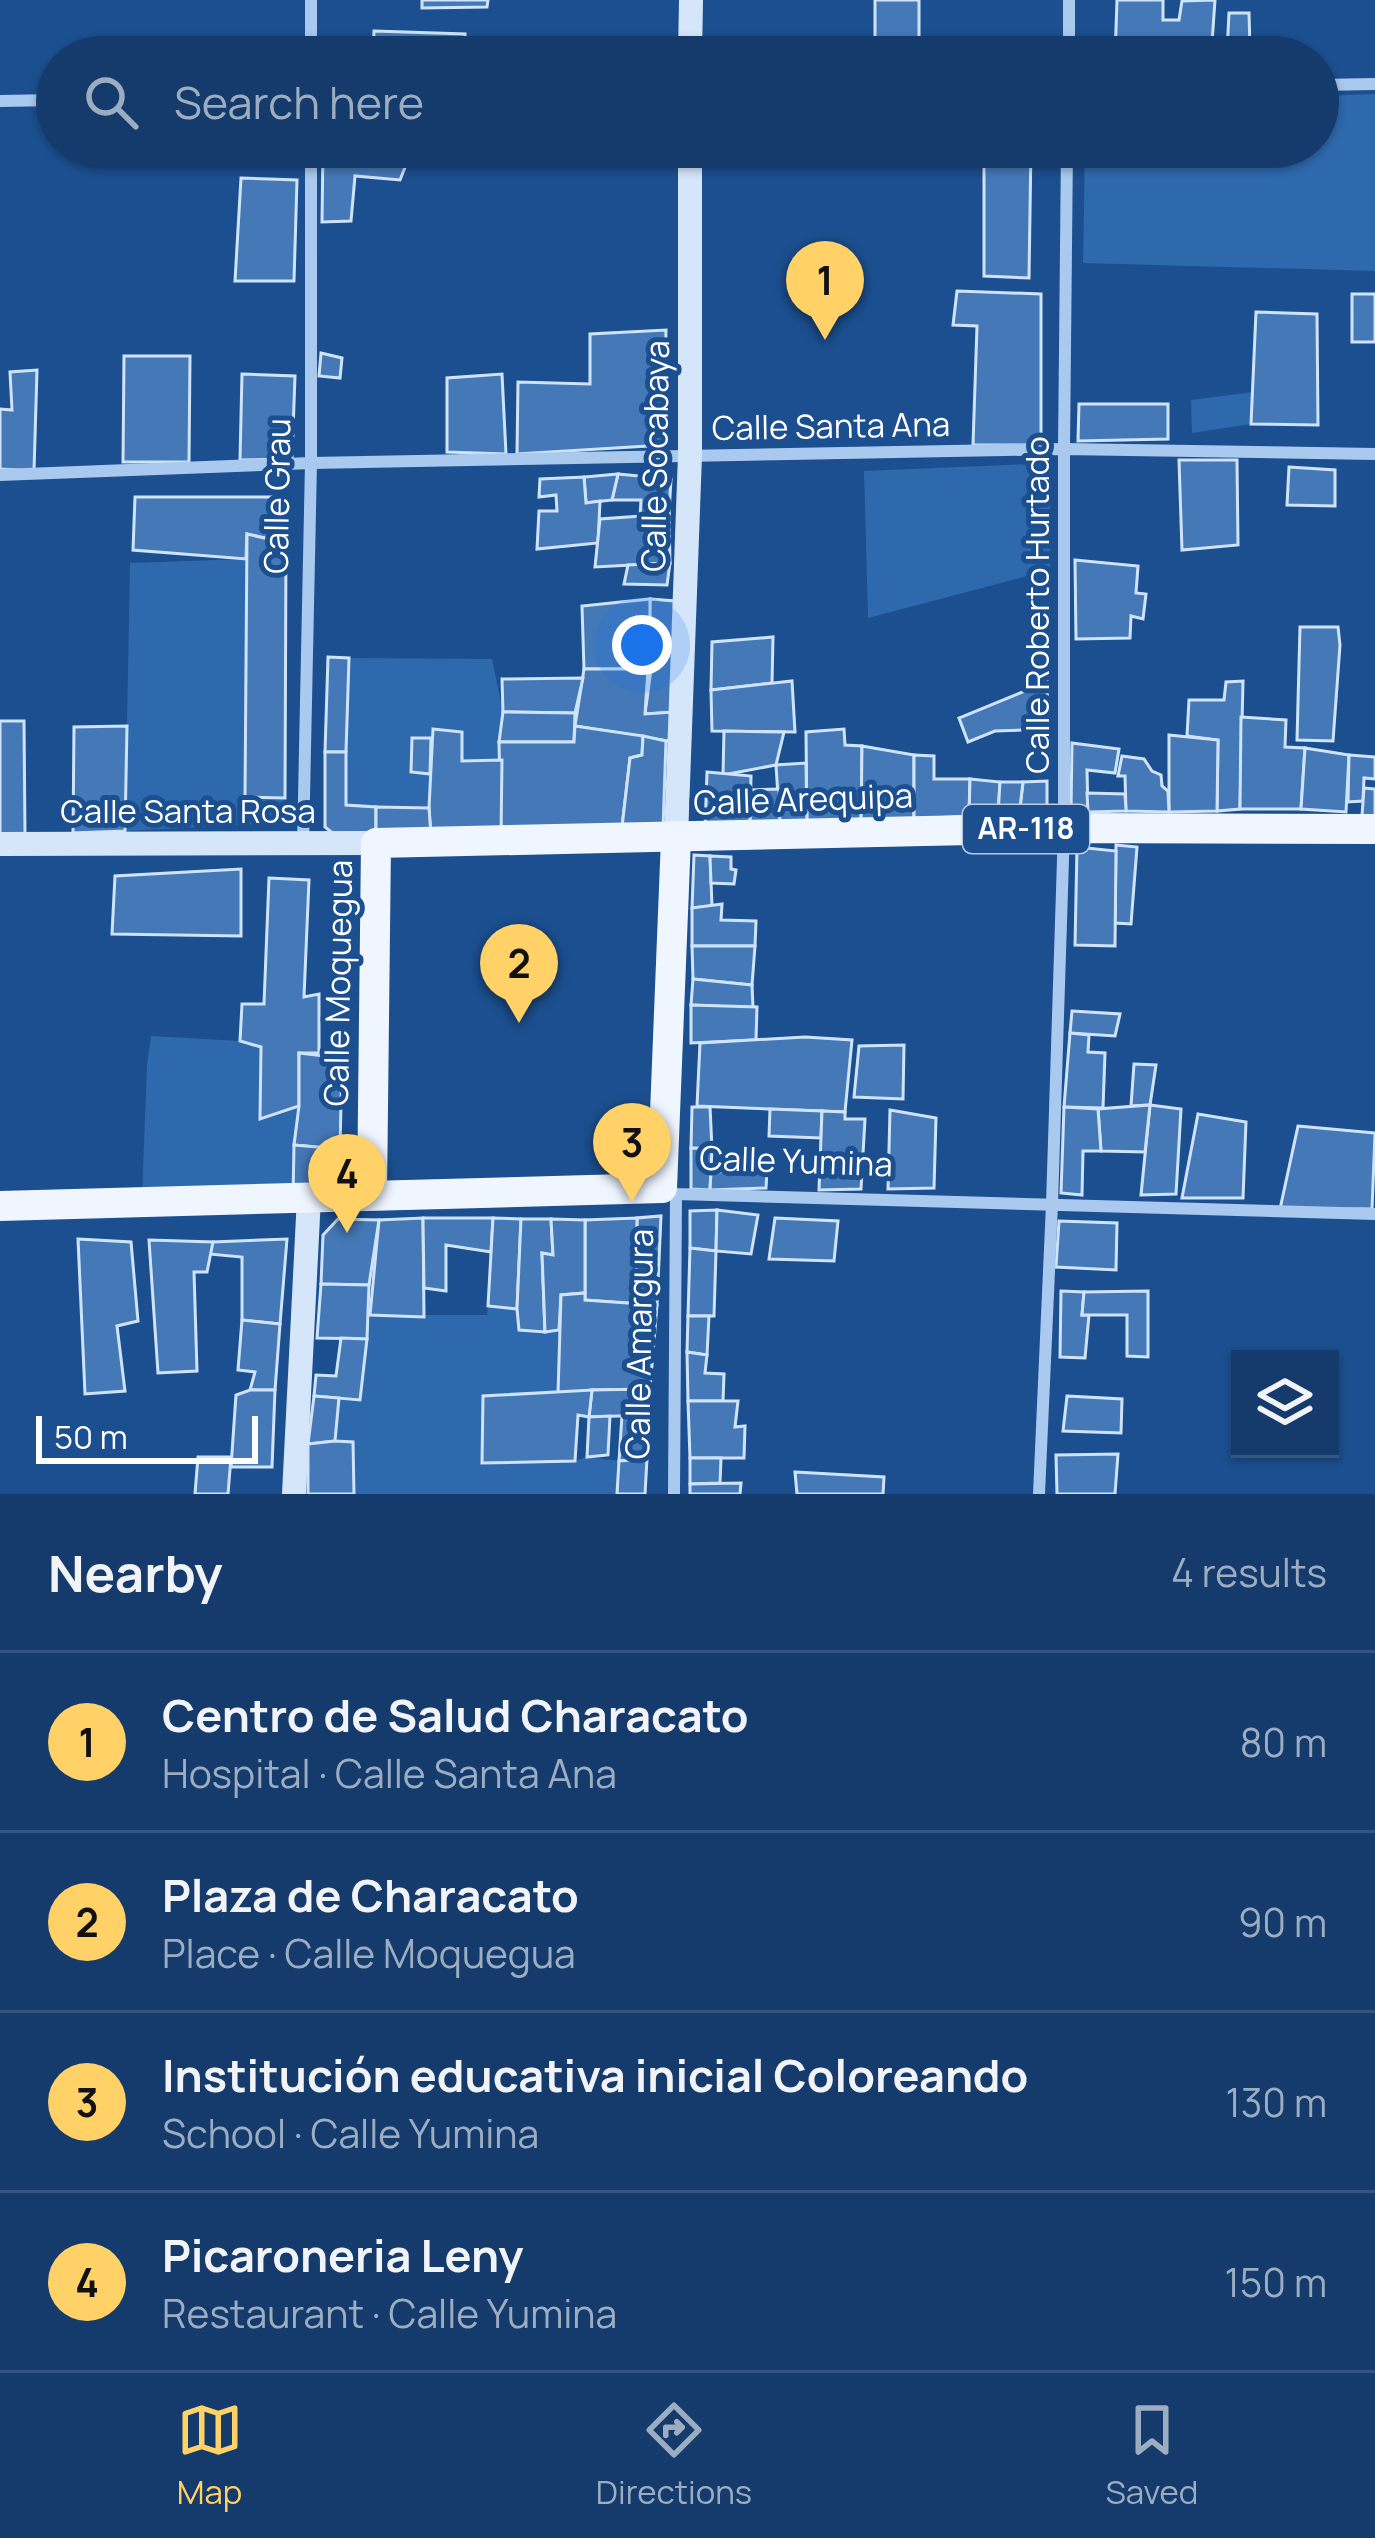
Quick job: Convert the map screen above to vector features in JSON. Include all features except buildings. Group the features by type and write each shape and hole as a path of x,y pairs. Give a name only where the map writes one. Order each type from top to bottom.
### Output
{"main road":[{"name":"Calle Arequipa","path":"376,843 1064,828 1375,830"},
{"name":"Calle Amargura","path":"669,1191 676,838"},
{"name":"Calle Moquegua","path":"372,1195 376,843"},
{"name":"Calle Yumina","path":"0,1205 669,1191"}],"street":[{"path":"310,0 311,36"},
{"path":"691,36 692,0"},
{"path":"1069,0 1069,36"},
{"path":"1339,85 1375,84"},
{"path":"0,101 36,100"},
{"name":"Calle Grau","path":"303,845 311,168"},
{"name":"Calle Socabaya","path":"676,838 690,455 690,168"},
{"name":"Calle Roberto Hurtado","path":"1039,1494 1064,828 1067,168"},
{"name":"Calle Santa Ana","path":"0,475 311,463 1064,449 1375,454"},
{"name":"Calle Santa Rosa","path":"0,844 376,843"},
{"name":"Calle Yumina","path":"669,1191 1375,1214"},
{"name":"Calle Amargura","path":"669,1191 674,1494"},
{"path":"294,1494 309,1197"}],"shaded area":[{"path":"1375,94 1375,271 1083,263 1085,168 1339,168 1339,95"},
{"path":"1253,392 1251,424 1192,433 1191,400"},
{"path":"1050,463 1050,570 868,618 864,471"},
{"path":"246,559 245,796 285,798 283,823 125,831 130,563"},
{"path":"349,658 492,659 503,712 502,760 462,761 462,732 433,729 431,738 412,739 411,772 430,774 429,808 346,805"},
{"path":"151,1036 240,1041 261,1047 260,1118 299,1106 293,1197 142,1198"},
{"path":"488,1306 517,1309 545,1332 559,1330 558,1394 482,1462 587,1457 619,1461 617,1494 354,1494 335,1441 339,1398 360,1400 370,1315 487,1315"}],"place":[{"name":"Centro de Salud Characato","path":"825,340"},
{"name":"Plaza de Characato","path":"519,1023"},
{"name":"Institución educativa inicial Coloreando","path":"632,1202"},
{"name":"Picaroneria Leny","path":"347,1233"}]}
